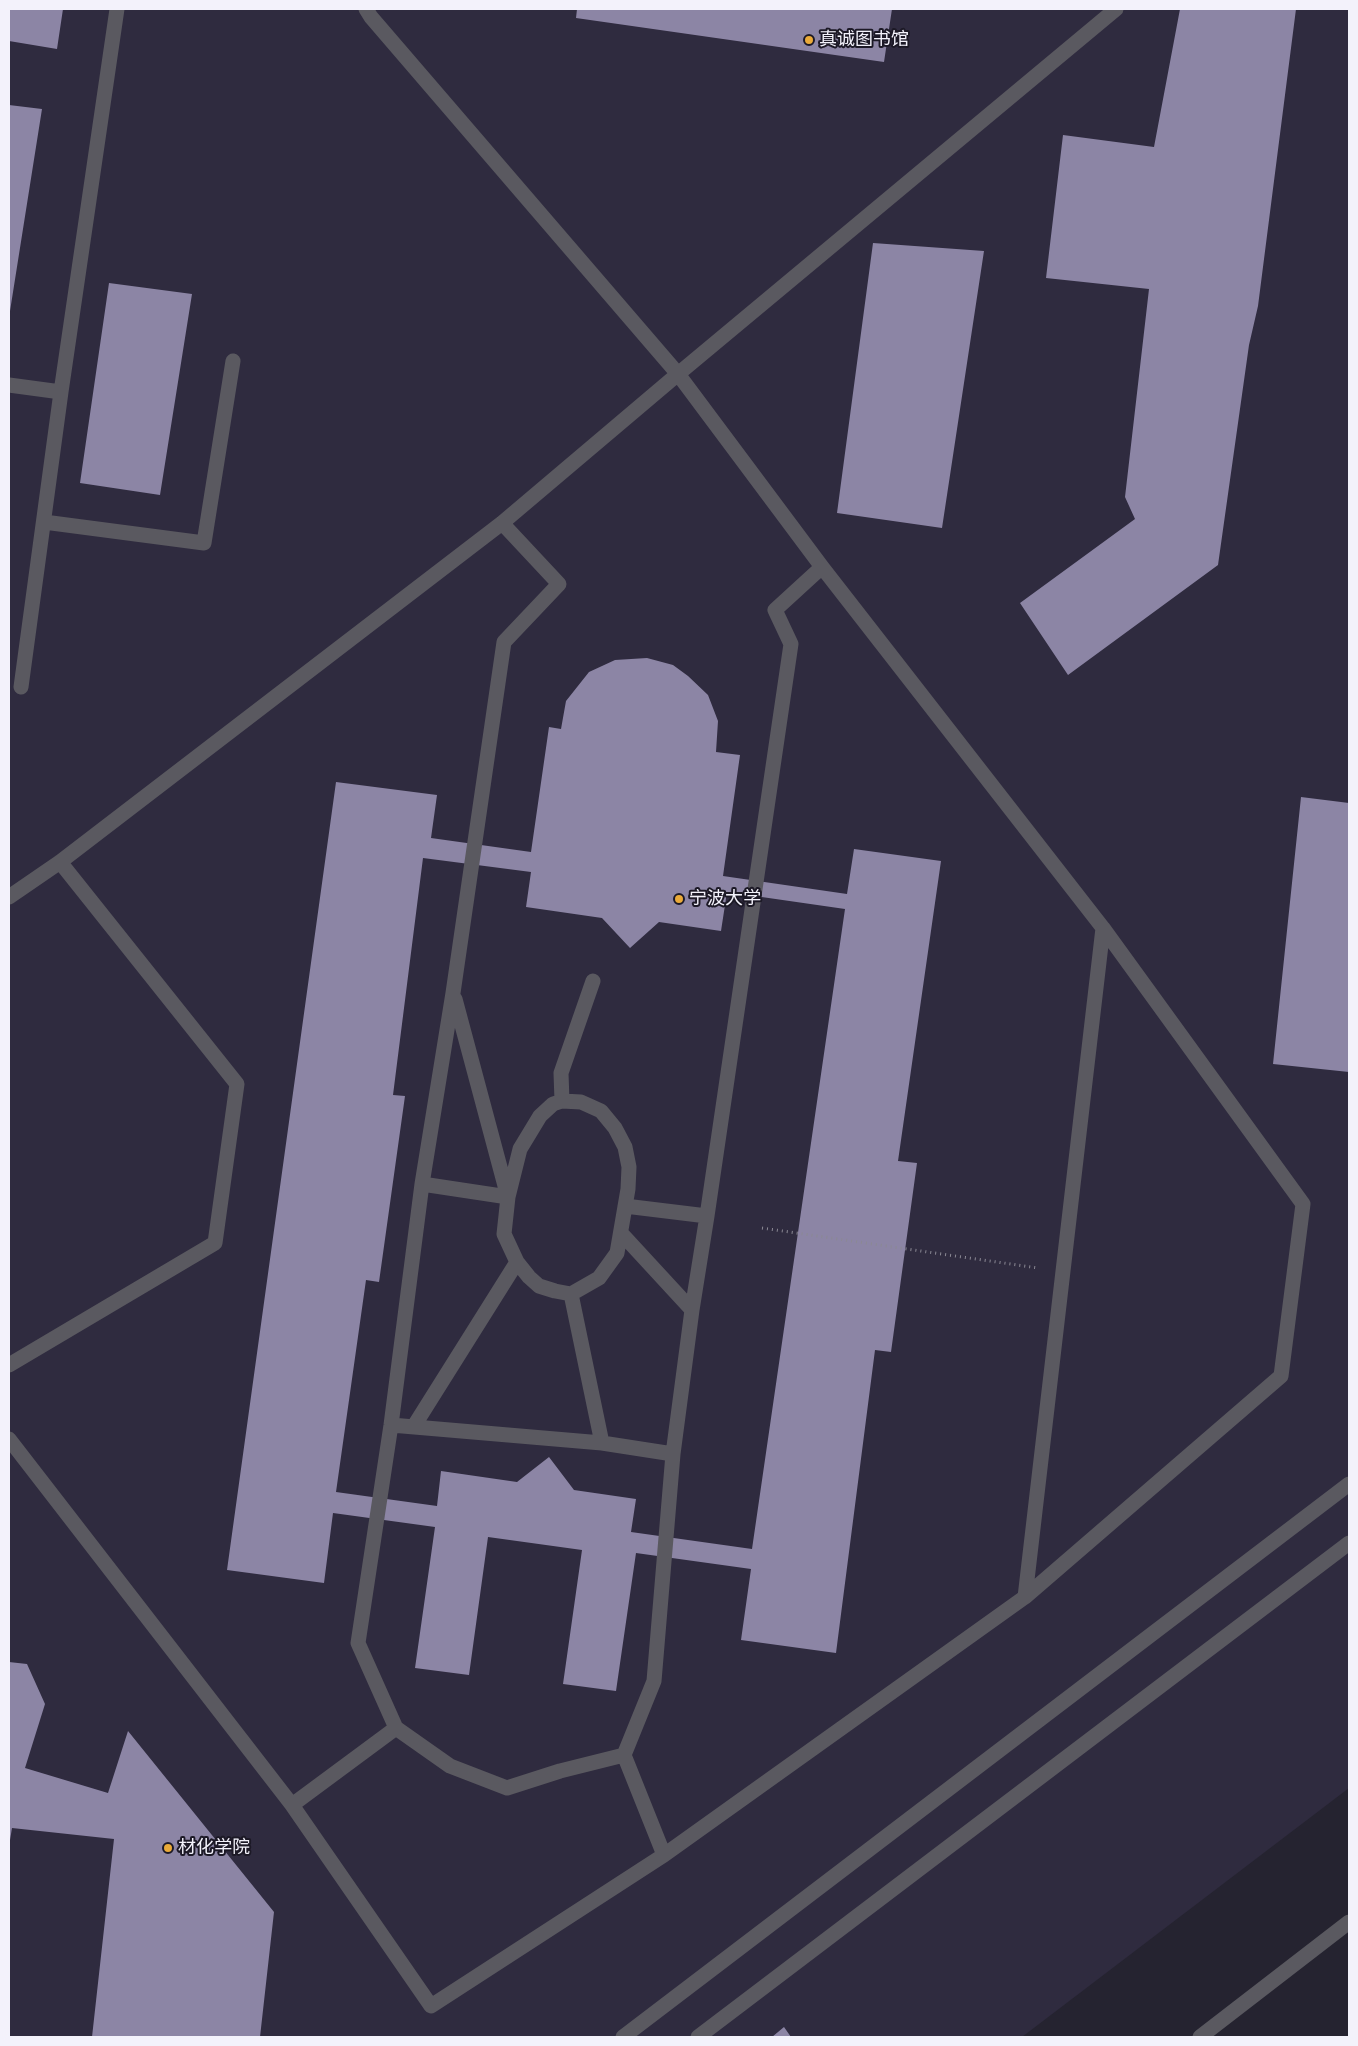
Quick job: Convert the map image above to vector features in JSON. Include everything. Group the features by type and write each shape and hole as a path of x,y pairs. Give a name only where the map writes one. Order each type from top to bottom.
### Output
{"street":[{"path":"21,687 61,392 117,9"},
{"path":"9,1439 292,1805 431,2006 664,1854 1025,1597 1281,1376 1303,1204 1104,928 822,567 678,374 434,92 366,9"},
{"path":"9,897 60,862 502,523 1116,9"},
{"path":"44,522 204,543 233,362"},
{"path":"9,385 61,392"},
{"path":"502,523 559,584 504,642 453,993 422,1184 391,1425 358,1643 396,1728 450,1766 508,1788 560,1771 624,1755"},
{"path":"664,1854 624,1755 654,1681 673,1454 692,1310 791,644 775,610 822,567"},
{"path":"9,1365 216,1243 237,1084 60,862"},
{"path":"1025,1597 1104,928"},
{"path":"562,1101 561,1073 593,981"},
{"path":"453,993 508,1197"},
{"path":"562,1101 581,1102 602,1111 615,1128 625,1147 629,1167 617,1253 599,1278 571,1294 539,1286 517,1262 504,1234 508,1197 520,1149 540,1116 552,1104 562,1101"},
{"path":"422,1184 508,1197"},
{"path":"625,1206 707,1216"},
{"path":"621,1233 692,1310"},
{"path":"414,1426 517,1262"},
{"path":"571,1294 602,1443"},
{"path":"391,1425 602,1443 673,1454"},
{"path":"623,2037 1349,1484"},
{"path":"698,2037 1349,1543"},
{"path":"292,1805 396,1728"},
{"path":"1200,2037 1349,1922"}],"path":[{"path":"762,1228 1064,1271"}],"shaded area":[{"name":"宁波大学","path":"9,9 1349,9 1349,1788 1022,2037 9,2037"}],"building":[{"path":"9,9 63,9 57,49 9,41"},
{"name":"真诚图书馆","path":"577,9 892,9 884,62 576,18"},
{"path":"1180,9 1296,9 1258,306 1249,345 1218,565 1068,675 1020,603 1135,519 1125,497 1149,289 1046,278 1063,135 1154,147"},
{"path":"9,105 42,109 10,311 9,311"},
{"path":"873,243 984,251 942,528 837,513"},
{"path":"109,283 192,294 160,495 80,483"},
{"path":"647,658 673,665 688,676 708,695 718,721 716,752 740,755 723,876 847,894 854,849 941,861 898,1161 917,1163 891,1352 875,1350 836,1653 741,1640 751,1569 636,1553 616,1691 563,1684 582,1550 488,1537 469,1675 415,1668 435,1527 333,1513 324,1583 227,1570 336,782 437,795 431,838 531,852 549,727 561,729 566,701 589,672 615,660","holes":["423,858 531,872 526,907 602,918 630,948 659,922 721,931 727,892 845,909 752,1549 631,1532 636,1499 574,1490 549,1457 517,1482 441,1471 437,1506 336,1492 366,1280 379,1282 405,1096 393,1095"]},
{"path":"1301,797 1349,803 1349,1072 1273,1064"},
{"name":"材化学院","path":"9,1662 27,1664 45,1704 25,1768 108,1793 128,1731 274,1912 260,2037 92,2037 114,1839 12,1828 9,1846"},
{"path":"784,2027 791,2037 772,2037"}],"place":[{"name":"真诚图书馆","path":"809,40"},
{"name":"宁波大学","path":"679,899"},
{"name":"材化学院","path":"168,1848"}]}
